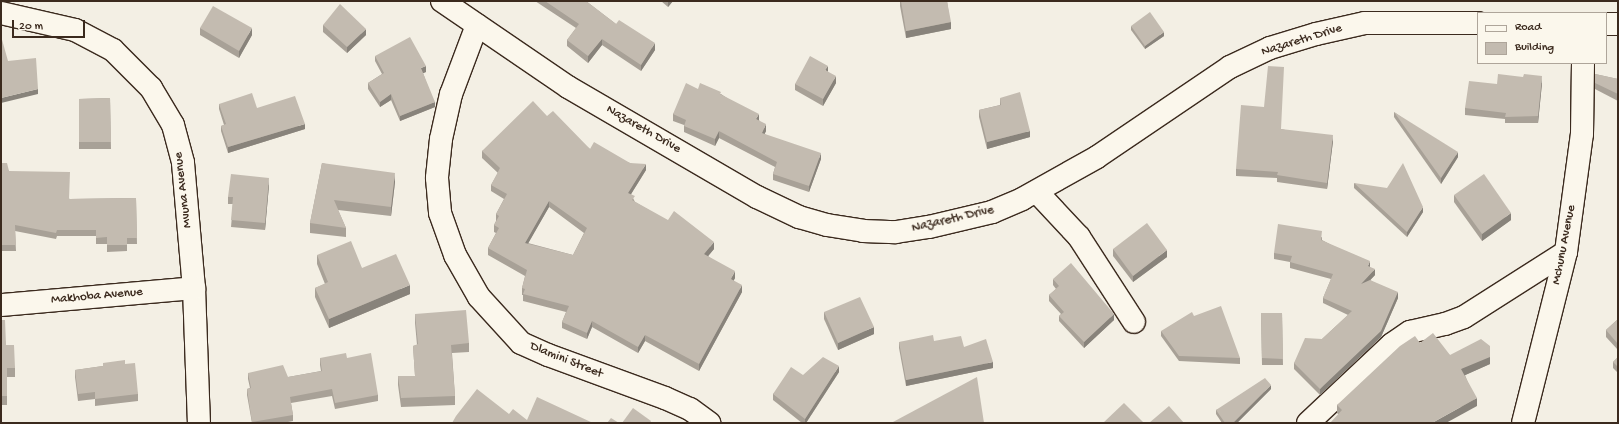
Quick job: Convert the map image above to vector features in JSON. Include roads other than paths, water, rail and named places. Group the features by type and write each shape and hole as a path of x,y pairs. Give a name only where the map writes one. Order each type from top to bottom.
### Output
{"street":[{"name":"Nazareth Drive","path":"442,1 568,87 757,197 799,217 863,231 896,232 929,227 992,212 1037,192 1097,157 1230,67 1270,48 1316,34 1365,23 1477,23"},
{"name":"Mvuna Avenue","path":"1,13 75,30 113,50 151,88 173,125 184,163 194,288 199,423"},
{"path":"1607,24 1618,24"},
{"name":"Dlamini Street","path":"478,25 451,94 441,139 437,178 440,214 455,255 479,297 521,343 555,358 665,398 690,409 709,423"},
{"name":"Mchunu Avenue","path":"1523,423 1566,252 1582,134 1583,64"},
{"path":"1037,192 1080,237 1134,322"},
{"path":"1308,423 1392,344 1410,332 1446,324 1464,317 1566,252"},
{"name":"Makhoba Avenue","path":"1,306 194,288"}]}
